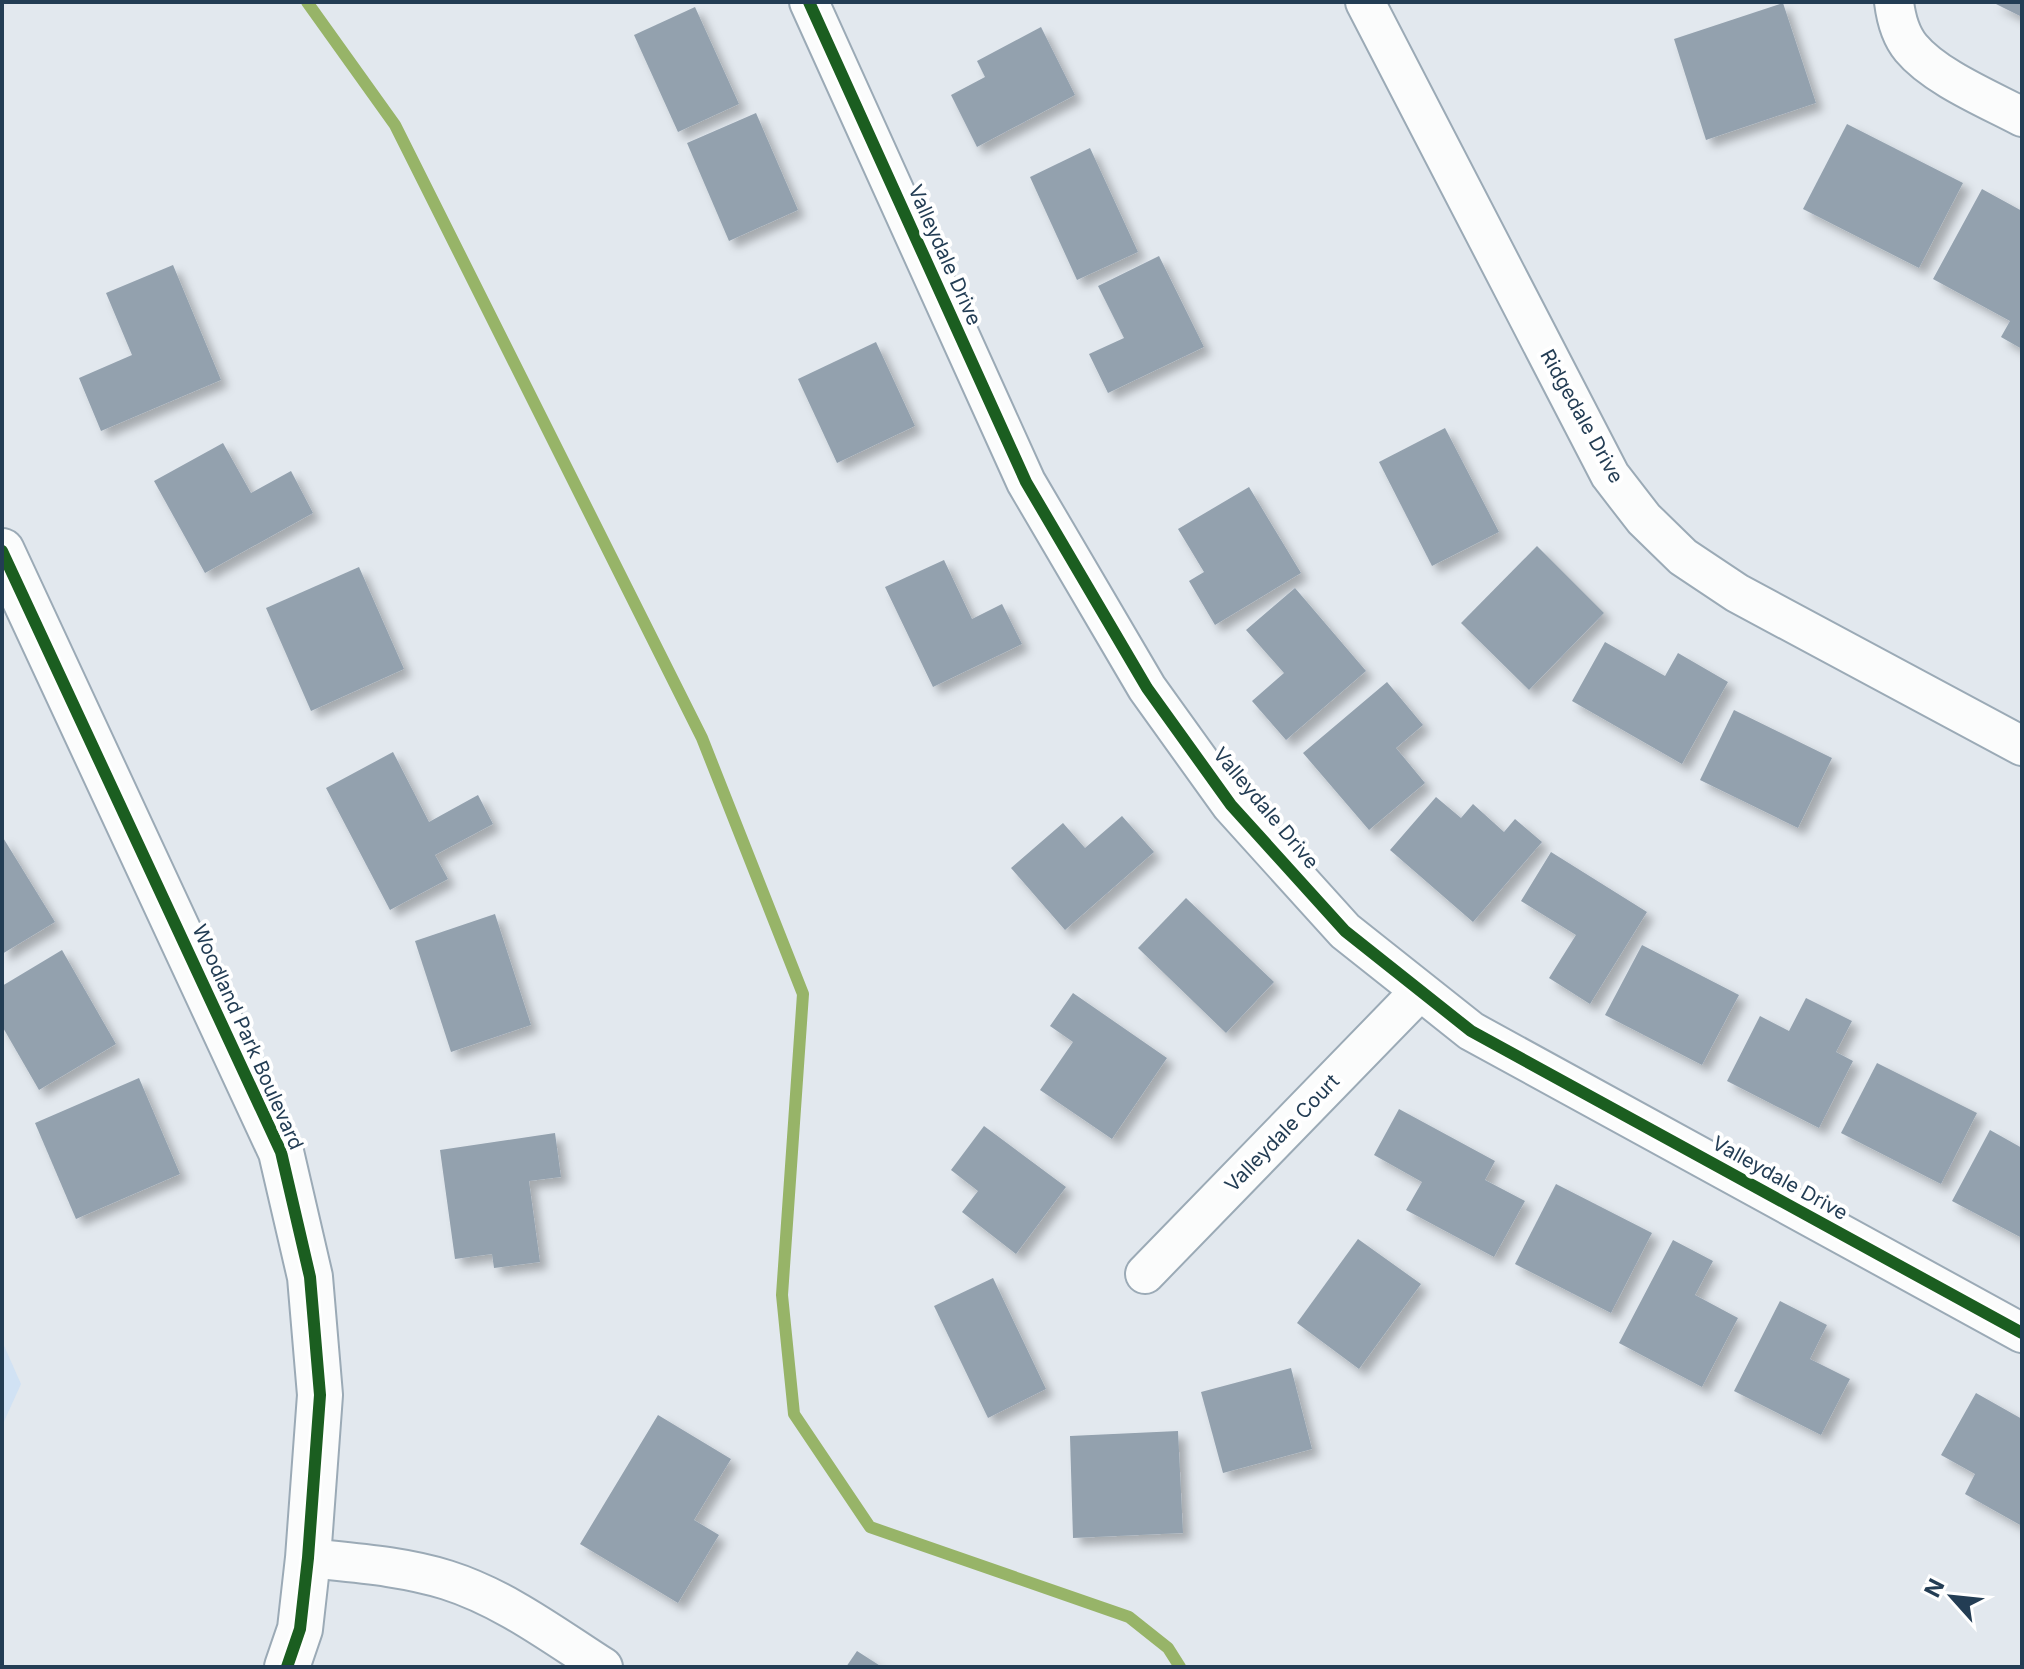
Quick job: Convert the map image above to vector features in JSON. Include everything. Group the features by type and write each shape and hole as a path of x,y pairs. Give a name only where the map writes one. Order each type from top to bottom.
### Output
{"street":[{"name":"Valleydale Drive","path":"809,2 1026,482 1147,688 1231,805 1345,931 1471,1031 2022,1333"},
{"name":"Ridgedale Drive","path":"1365,2 1610,475 1644,519 1683,557 1737,593 2022,746"},
{"path":"1894,3 1896,21 1910,48 1937,70 2022,117"},
{"name":"Woodland Park Boulevard","path":"2,551 281,1152 310,1277 320,1395 300,1629 287,1667"},
{"name":"Valleydale Court","path":"1145,1274 1419,992"},
{"path":"308,1558 402,1569 449,1581 511,1608 603,1667"}],"shaded area":[{"path":"2,1341 21,1384 2,1426"}],"building":[{"path":"1992,2 2022,2 2022,17"},
{"path":"1783,3 1816,103 1706,140 1674,39"},
{"path":"695,7 739,104 678,132 634,35"},
{"path":"1041,27 1075,95 977,147 951,95 985,77 977,61"},
{"path":"756,113 798,210 729,241 687,143"},
{"path":"1847,124 1963,183 1919,268 1803,209"},
{"path":"1090,148 1138,252 1077,280 1030,177"},
{"path":"1982,189 2022,211 2022,349 2001,337 2010,321 1933,279"},
{"path":"1159,256 1204,347 1108,393 1089,354 1124,338 1098,286"},
{"path":"173,265 221,380 101,431 79,378 132,355 106,293"},
{"path":"876,342 915,426 837,463 798,379"},
{"path":"1445,428 1499,532 1432,566 1379,462"},
{"path":"223,443 251,493 291,471 313,513 205,573 154,481"},
{"path":"1249,487 1301,573 1215,625 1189,581 1204,572 1178,529"},
{"path":"1537,546 1604,613 1529,690 1461,623"},
{"path":"944,560 972,619 1002,604 1022,644 933,687 885,587"},
{"path":"359,567 404,669 311,711 266,608"},
{"path":"1295,588 1366,671 1286,740 1252,701 1284,673 1246,630"},
{"path":"1605,642 1665,676 1678,653 1728,682 1682,764 1572,701"},
{"path":"1387,682 1423,725 1396,748 1425,783 1369,830 1303,753"},
{"path":"1734,710 1832,758 1798,828 1700,780"},
{"path":"393,752 429,822 478,795 493,824 435,855 448,879 390,910 326,788"},
{"path":"1436,797 1461,818 1473,804 1504,832 1515,819 1542,842 1473,922 1390,850"},
{"path":"1122,816 1154,852 1065,930 1011,868 1063,823 1085,848"},
{"path":"2,836 55,922 2,954"},
{"path":"1551,852 1647,912 1590,1004 1549,978 1576,935 1521,901"},
{"path":"1186,898 1274,982 1226,1033 1138,948"},
{"path":"495,914 531,1025 451,1052 415,941"},
{"path":"1642,945 1739,995 1702,1065 1605,1015"},
{"path":"62,950 116,1044 39,1090 2,1026 2,986"},
{"path":"1073,993 1167,1058 1112,1139 1040,1090 1073,1042 1050,1026"},
{"path":"1806,998 1852,1021 1836,1052 1853,1061 1819,1128 1727,1081 1760,1016 1789,1031"},
{"path":"1877,1063 1977,1113 1941,1184 1841,1133"},
{"path":"139,1078 180,1174 76,1219 35,1123"},
{"path":"1399,1109 1495,1161 1485,1180 1525,1201 1494,1257 1406,1210 1422,1182 1374,1155"},
{"path":"984,1126 1066,1187 1016,1254 962,1212 978,1191 951,1170"},
{"path":"1990,1130 2022,1148 2022,1238 1952,1201"},
{"path":"555,1133 561,1177 529,1181 540,1262 494,1268 492,1254 455,1259 440,1150"},
{"path":"1556,1184 1652,1233 1611,1313 1515,1264"},
{"path":"1358,1239 1421,1284 1359,1369 1297,1323"},
{"path":"1673,1240 1713,1261 1695,1295 1738,1318 1702,1387 1619,1343"},
{"path":"993,1278 1046,1389 988,1418 934,1306"},
{"path":"1780,1301 1827,1325 1810,1359 1850,1379 1821,1435 1734,1391"},
{"path":"1291,1368 1312,1449 1223,1473 1201,1392"},
{"path":"1976,1393 2022,1419 2022,1526 1965,1494 1975,1474 1941,1455"},
{"path":"658,1415 731,1459 694,1520 719,1535 678,1603 580,1544"},
{"path":"1178,1431 1183,1533 1073,1538 1070,1436"},
{"path":"857,1651 882,1667 846,1667"}],"waterway":[{"path":"307,2 395,125 702,738 803,994 782,1295 794,1414 870,1527 1129,1617 1168,1648 1180,1667"}],"cycle path":[{"path":"809,2 1026,482 1147,688 1231,805 1345,931 1471,1031 2022,1333"},
{"path":"2,551 281,1152 310,1277 320,1395 300,1629 287,1667"}]}
